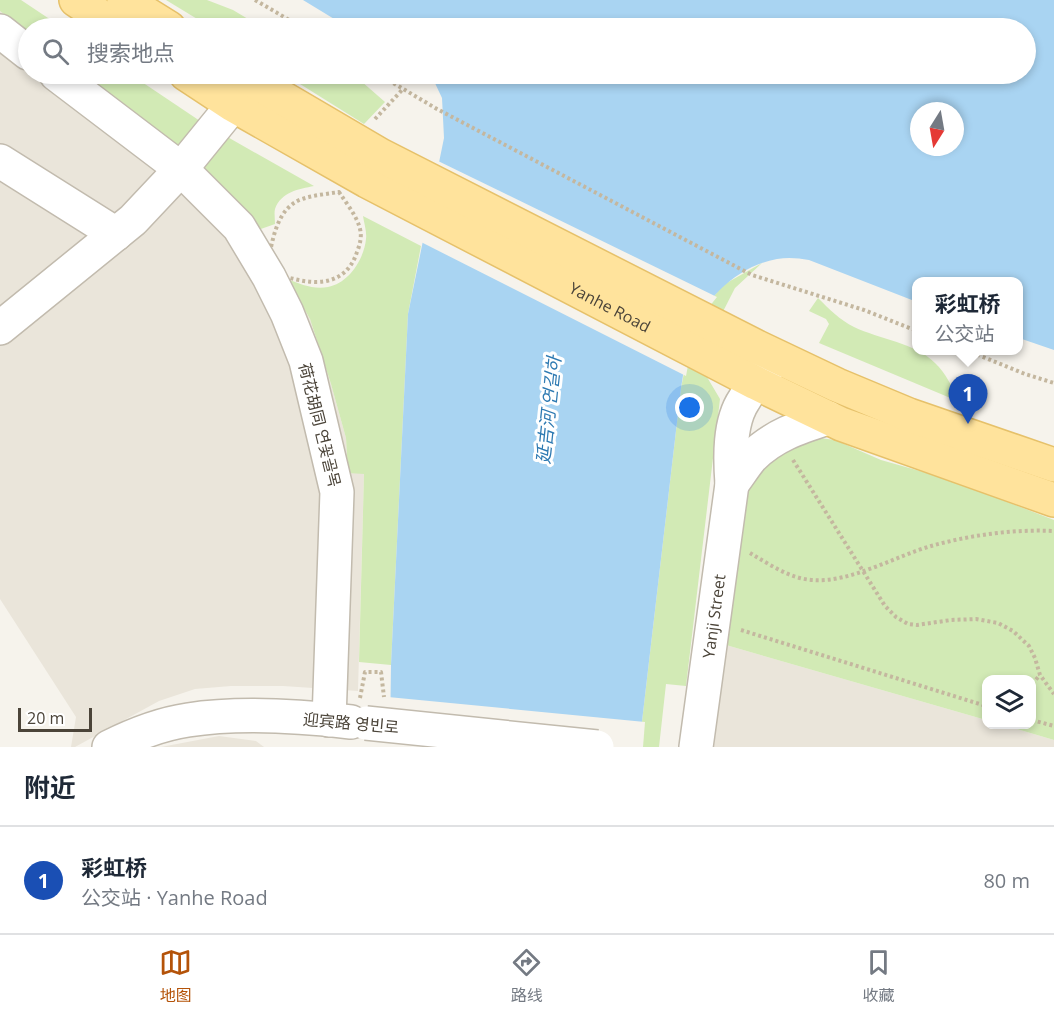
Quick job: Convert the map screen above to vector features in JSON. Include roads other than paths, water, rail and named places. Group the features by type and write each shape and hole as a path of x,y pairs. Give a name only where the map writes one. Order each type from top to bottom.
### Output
{"main road":[{"path":"76,0 103,18"},
{"path":"124,0 153,18"},
{"name":"Yanhe Road","path":"242,86 374,168 749,380 828,418 927,456 1054,500"},
{"name":"Yanhe Road","path":"374,168 837,385 909,415 1054,465"}],"street":[{"path":"0,31 18,45"},
{"name":"荷花胡同 연꽃골목","path":"69,84 182,169 239,227 287,312 306,361 337,492 329,720"},
{"path":"0,328 133,220 182,169 242,86"},
{"path":"0,161 116,234"},
{"name":"Yanji Street","path":"696,747 732,484 730,458 732,438 737,411 744,400 749,380 767,351"},
{"name":"Yanji Street","path":"732,484 752,458 776,438 828,418"},
{"name":"迎宾路 영빈로","path":"109,747 130,737 187,720 266,716 366,723 597,747"}],"water":[{"name":"延吉河 연길하","path":"303,0 1054,0 1054,350 1023,339 1023,277 912,277 912,300 809,260 777,259 750,268 725,285 705,307 690,339 681,388 639,747 390,739 391,665 408,314 444,138 442,98 435,84 1036,84 1036,18 333,18"}],"place":[{"name":"彩虹桥","path":"968,424"}]}
